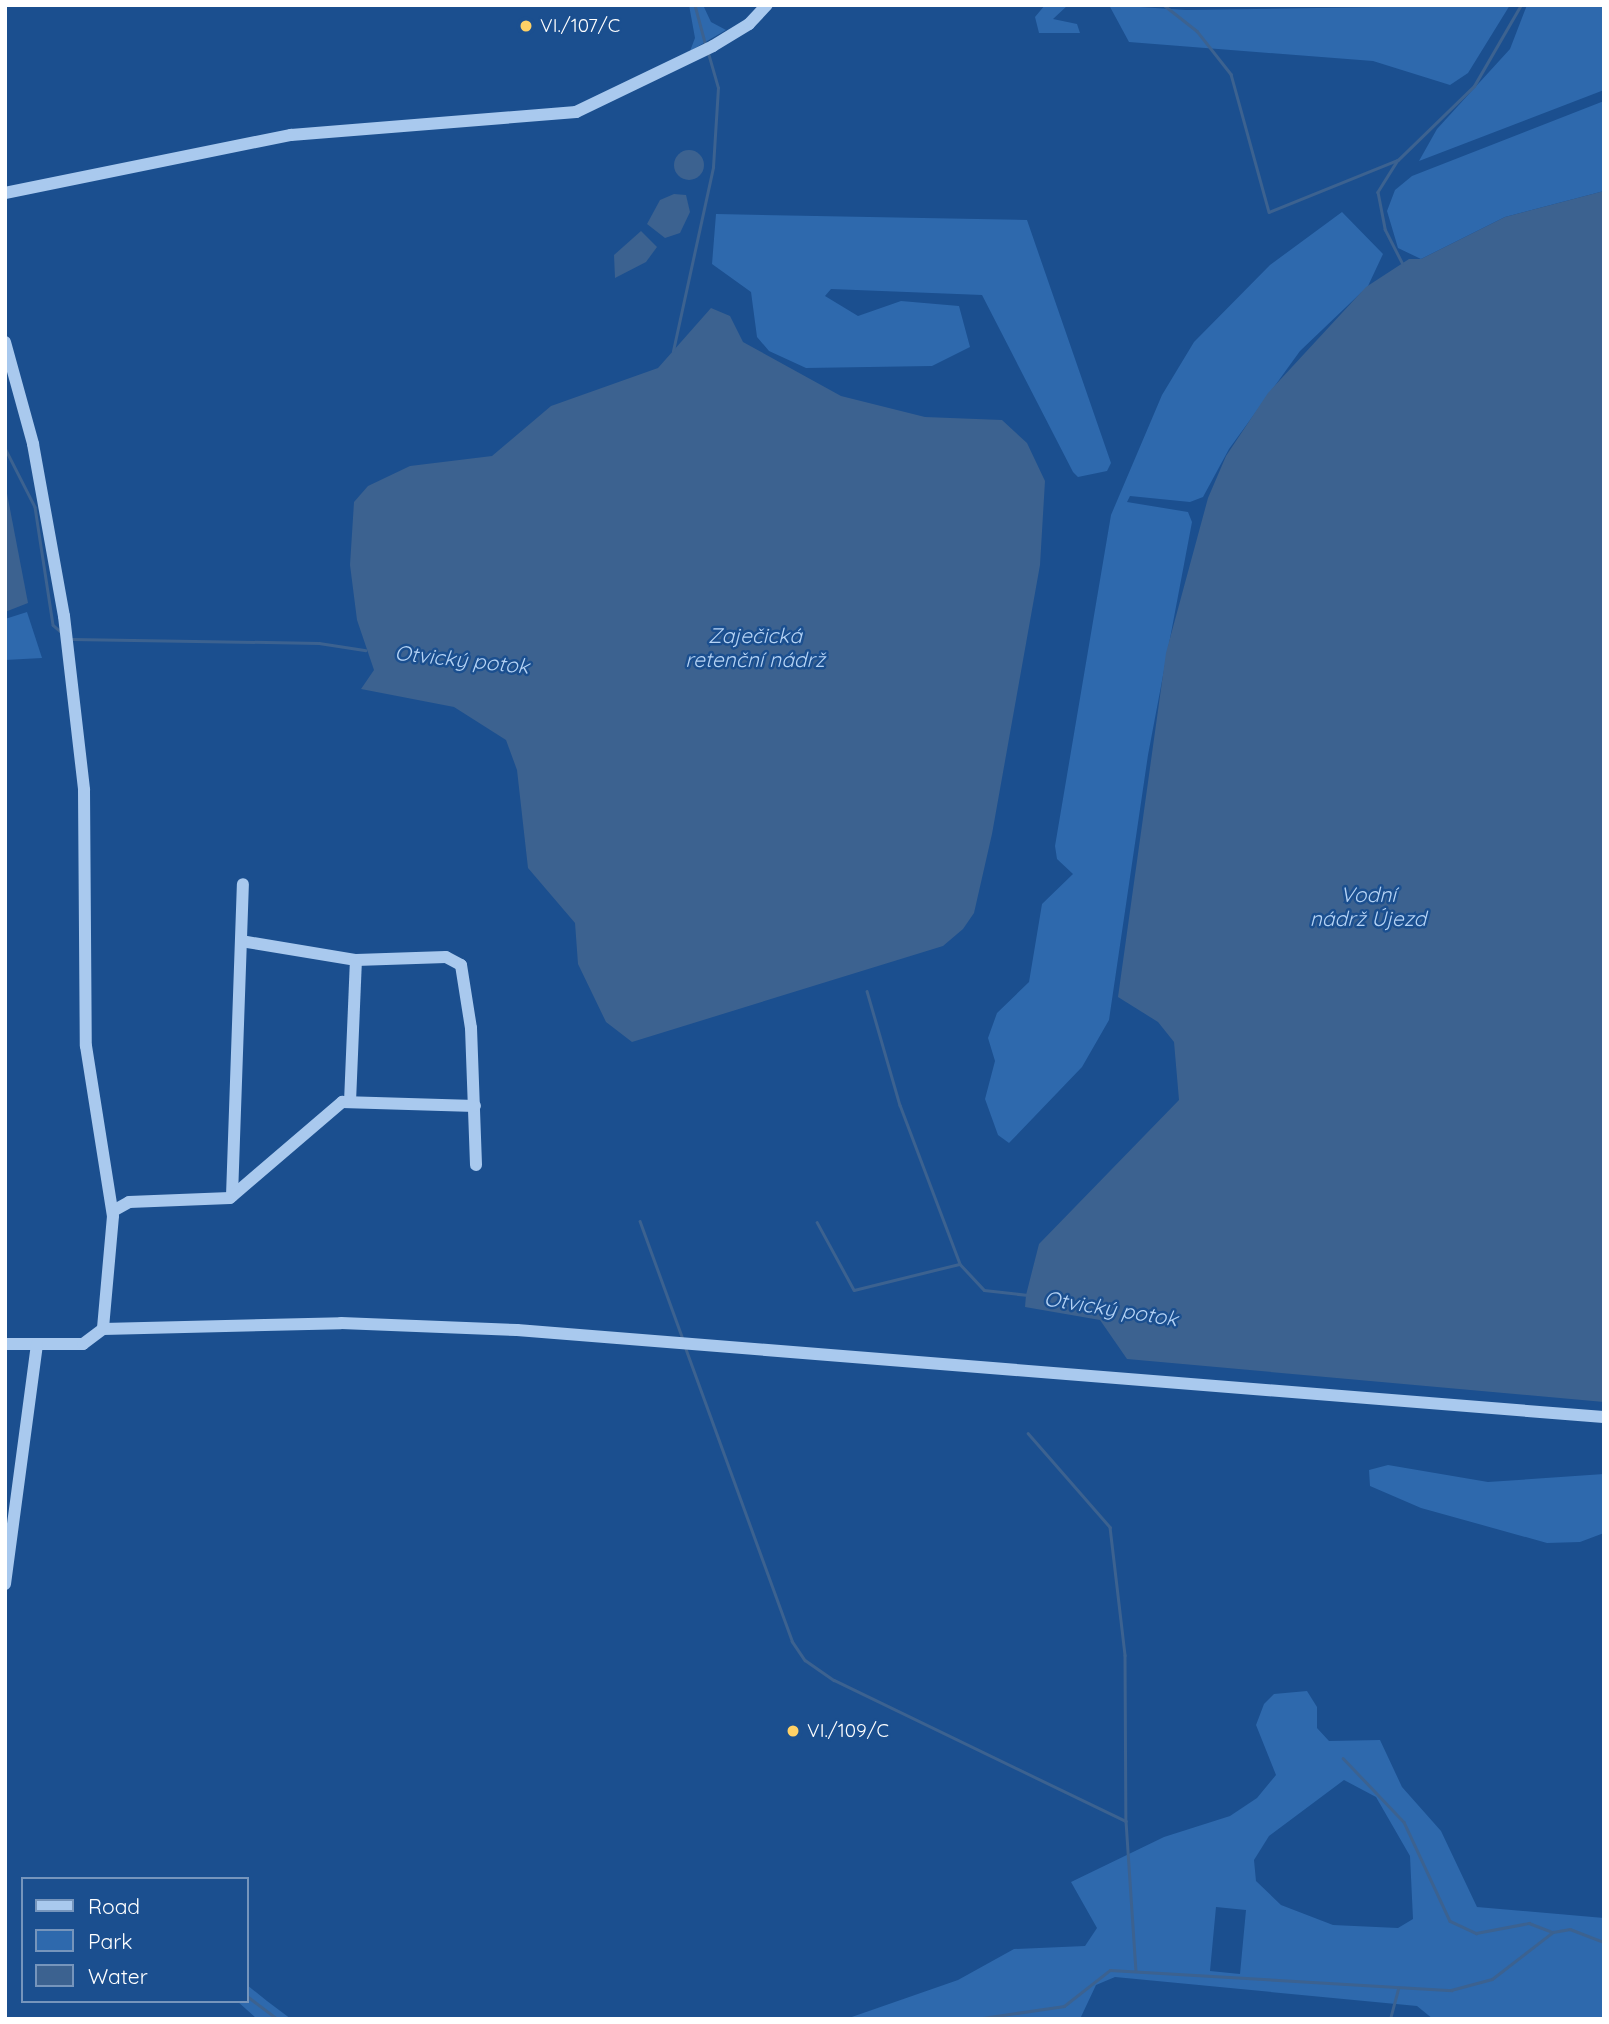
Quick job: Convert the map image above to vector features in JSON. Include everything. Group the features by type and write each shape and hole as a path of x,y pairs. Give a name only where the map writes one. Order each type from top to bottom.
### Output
{"street":[{"path":"5,193 291,135 567,115 615,99 707,49 750,24 766,5"},
{"path":"5,342 33,444 67,645 89,886 86,1046 113,1211 103,1329"},
{"path":"232,1196 243,884"},
{"path":"241,941 356,960 446,957 461,965 475,1106 476,1165"},
{"path":"350,1102 356,960"},
{"path":"113,1211 129,1202 232,1196 329,1107 350,1102 475,1106"},
{"path":"5,1344 83,1343 103,1329 341,1323 678,1344 1604,1418"},
{"path":"5,1584 37,1345"}],"green space":[{"path":"689,5 703,5 711,22 726,30 690,51 695,38"},
{"path":"1045,5 1068,5 1053,19 1077,24 1080,33 1039,33 1035,17"},
{"path":"1109,5 1186,10 1510,5 1468,73 1450,85 1373,61 1129,42"},
{"path":"1527,5 1604,5 1604,90 1419,161 1437,129 1510,49"},
{"path":"1604,101 1604,191 1505,217 1421,259 1398,248 1387,211 1395,190 1412,176"},
{"path":"1342,212 1383,254 1368,286 1300,351 1229,449 1203,497 1190,502 1130,496 1127,502 1188,512 1192,522 1148,755 1109,1020 1082,1067 1009,1143 998,1135 985,1099 995,1061 988,1038 997,1013 1029,982 1042,904 1073,874 1057,859 1055,846 1111,515 1162,395 1194,342 1270,265"},
{"path":"716,214 1027,220 1111,463 1107,471 1078,477 1073,472 982,295 831,289 825,296 858,316 901,301 959,306 970,347 932,366 806,368 769,351 757,337 751,292 712,264"},
{"path":"27,612 42,658 5,660 5,619"},
{"path":"1388,1465 1488,1482 1604,1474 1604,1533 1580,1542 1547,1543 1421,1508 1370,1486 1369,1470"},
{"path":"1307,1691 1317,1707 1317,1728 1329,1741 1380,1740 1402,1787 1441,1831 1477,1907 1604,1918 1604,2019 1433,2019 1417,2006 1115,1977 1096,1985 1080,2019 846,2019 958,1980 1014,1949 1085,1946 1097,1928 1071,1882 1164,1837 1230,1816 1257,1798 1276,1775 1256,1725 1264,1704 1274,1694","holes":["1344,1780 1376,1797 1410,1856 1413,1919 1398,1928 1333,1925 1281,1905 1256,1881 1254,1860 1269,1836","1216,1907 1246,1910 1240,1974 1210,1971"]},
{"path":"248,1986 291,2019 257,2019 239,2003 248,2003"}],"water":[{"path":"689,150 700,154 704,165 700,176 689,180 678,176 674,165 678,154"},
{"name":"Vodní nádrž Újezd","path":"1604,191 1604,1402 1127,1359 1100,1320 1025,1307 1026,1295 1039,1244 1179,1100 1174,1042 1158,1022 1118,997 1166,653 1208,498 1226,456 1268,393 1366,287 1409,259 1421,259 1505,217"},
{"path":"674,194 686,195 690,212 680,233 665,238 647,224 660,200"},
{"path":"641,231 657,247 646,262 615,278 614,255"},
{"name":"Zaječická retenční nádrž","path":"711,308 730,316 743,342 841,396 925,417 1002,420 1027,443 1045,481 1040,565 992,834 974,913 963,929 943,946 632,1042 606,1022 578,964 575,923 528,868 517,770 506,740 454,707 361,689 374,670 357,620 350,565 354,502 368,486 410,466 492,456 551,406 658,368"},
{"path":"5,483 28,603 5,612"}],"waterway":[{"path":"695,5 706,46"},
{"path":"1164,5 1197,31 1231,74 1269,212 1398,160 1378,192 1385,229 1402,263"},
{"path":"1398,160 1474,86 1521,5"},
{"path":"673,351 713,167 718,88 708,52"},
{"name":"Otvický potok","path":"5,448 35,507 53,625 61,632"},
{"name":"Otvický potok","path":"72,639 319,643 365,650"},
{"name":"Otvický potok","path":"867,991 900,1105 960,1264 984,1290 1028,1295"},
{"path":"640,1221 683,1339"},
{"path":"817,1222 854,1290 959,1264"},
{"path":"686,1349 792,1641 805,1660 834,1680 1126,1821 1136,1971"},
{"path":"1028,1433 1110,1527 1125,1655 1126,1821"},
{"path":"1343,1758 1404,1822 1450,1921 1476,1933 1529,1923 1552,1932"},
{"path":"976,2019 1064,2006 1110,1970 1451,1990 1492,1979 1553,1932 1570,1929 1604,1942"},
{"path":"1390,2019 1398,1989"},
{"path":"248,1997 277,2019"}],"place":[{"name":"VI./107/C","path":"526,26"},
{"name":"VI./109/C","path":"793,1731"}]}
